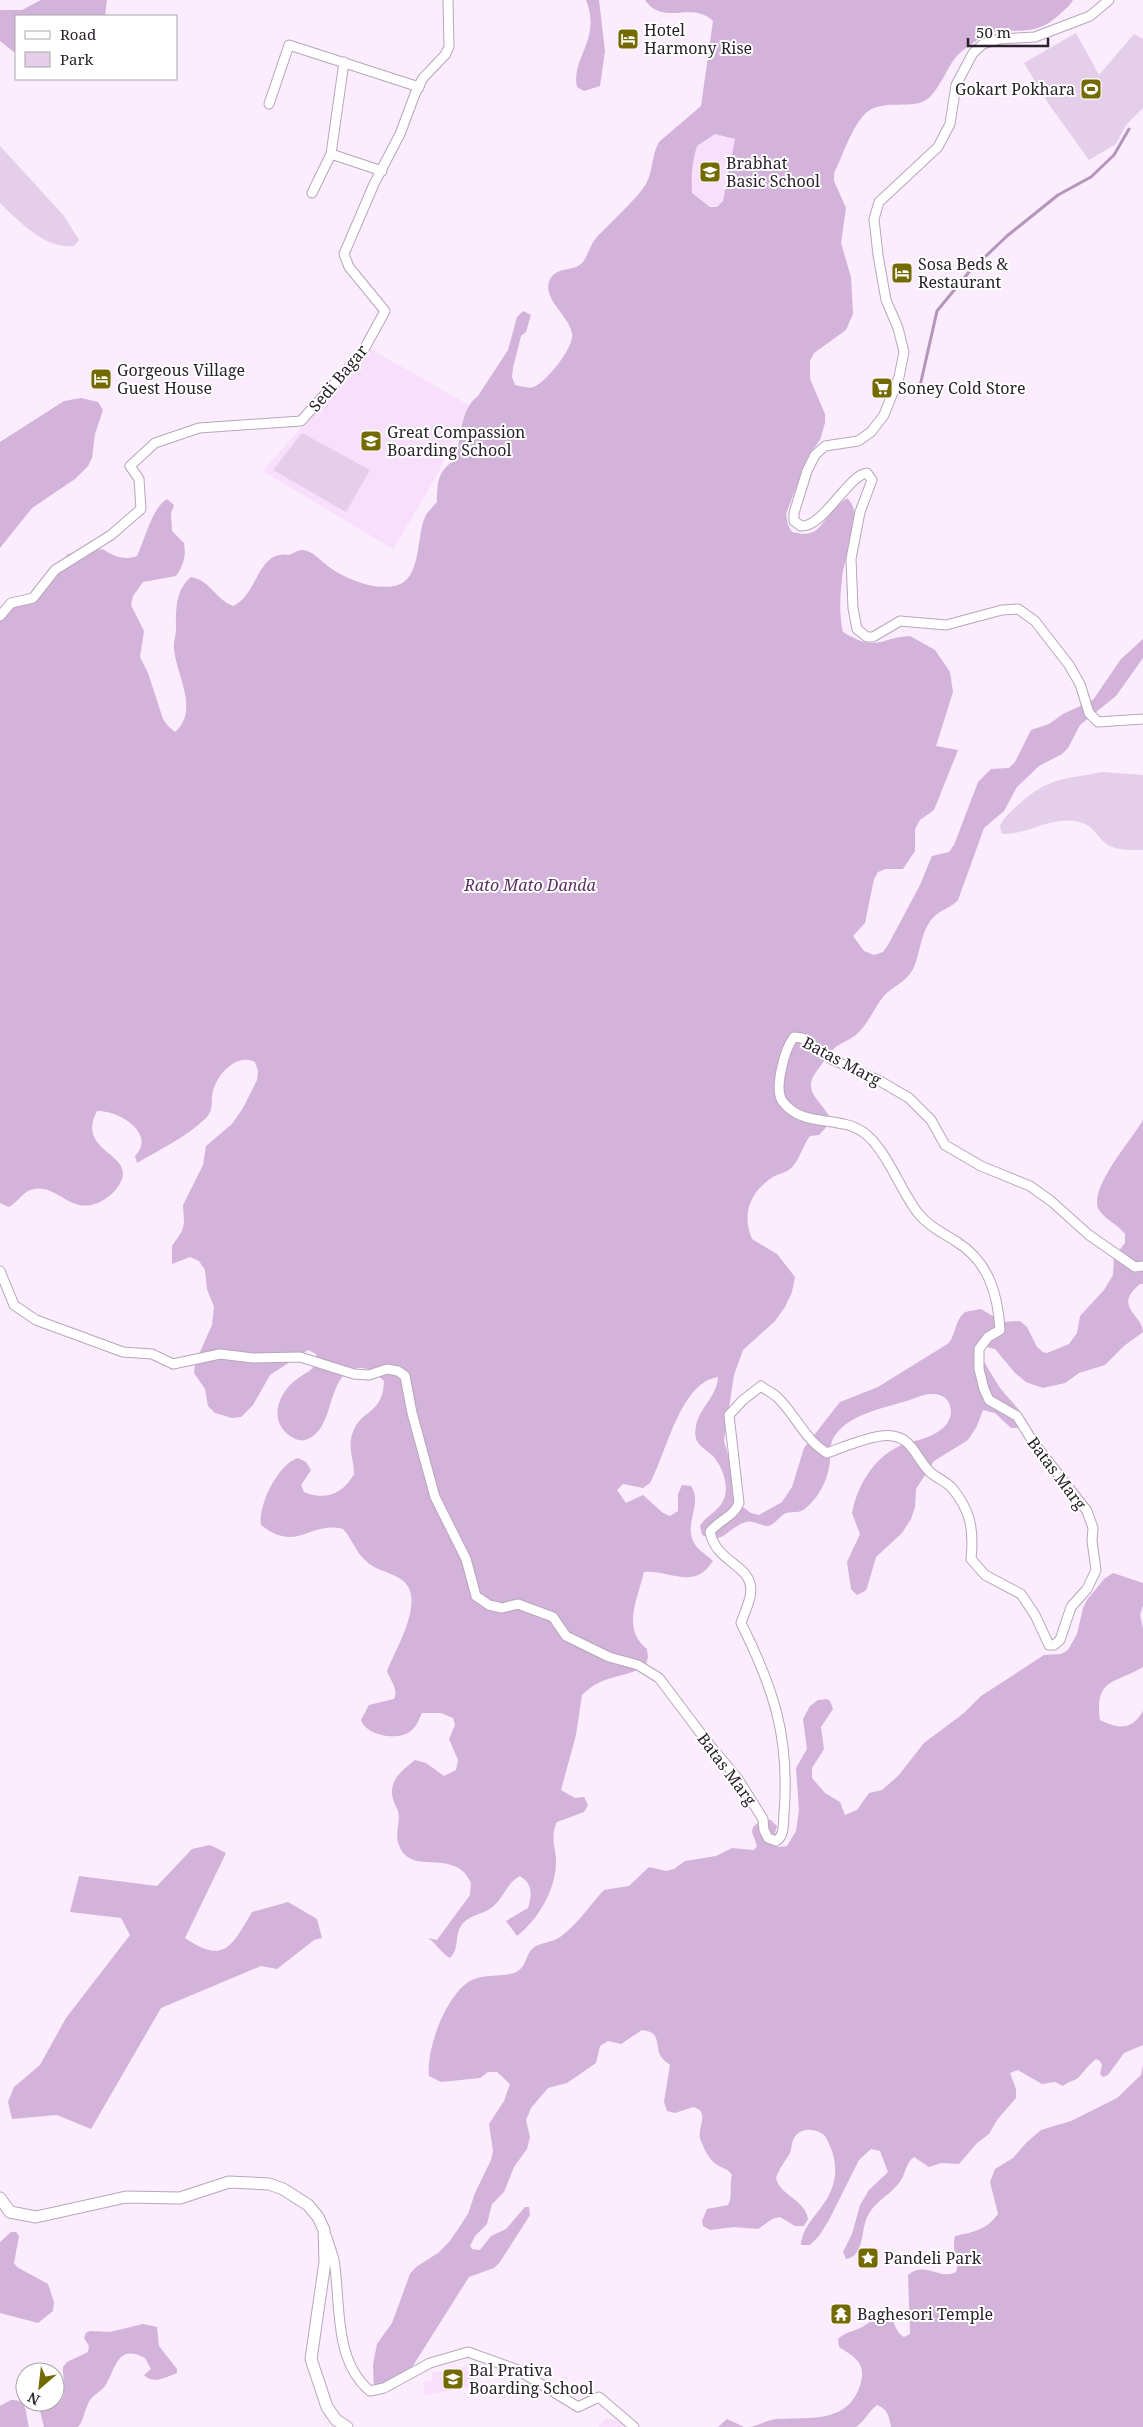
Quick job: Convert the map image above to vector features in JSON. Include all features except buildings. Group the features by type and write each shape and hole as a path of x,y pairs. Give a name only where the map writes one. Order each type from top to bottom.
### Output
{"street":[{"name":"Sedi Bagar","path":"0,616 11,603 33,598 55,570 111,535 141,509 139,479 130,466 155,442 198,428 301,421 337,383 362,352 385,311 349,267 344,254 400,134 423,78 445,55 449,47 448,0"},
{"path":"1109,0 1090,16 1035,37 999,39 983,44 970,59 956,85 950,124 938,147 878,202 874,219 878,256 886,300 898,328 904,352 899,377 884,415 871,432 858,442 825,446 815,455 807,471 794,513 794,521 800,526 809,524 831,506 859,477 867,473 872,480 860,512 850,560 855,625 860,633 867,637 873,637 900,621 946,625 1002,610 1018,610 1035,620 1069,665 1080,684 1081,693 1092,718 1098,722 1143,719"},
{"path":"269,104 289,44 419,87"},
{"path":"312,193 331,154 344,62"},
{"path":"331,154 382,171"},
{"name":"Batas Marg","path":"0,1271 14,1306 36,1320 123,1352 152,1354 172,1364 220,1354 253,1358 300,1356 354,1374 369,1374 387,1369 398,1371 404,1376 434,1497 466,1559 476,1596 489,1605 502,1608 518,1604 553,1617 566,1636 609,1657 638,1665 659,1678 738,1779 763,1818 764,1830 768,1838 776,1841 782,1834 786,1784 782,1727 764,1671 741,1623 750,1596 750,1580 738,1566 723,1558 712,1544 710,1532 714,1525 736,1511 739,1503 729,1415 743,1400 761,1386 777,1397 806,1435 827,1452 873,1438 893,1436 910,1444 930,1472 951,1487 966,1510 974,1534 971,1559 986,1575 1020,1594 1035,1615 1049,1645 1054,1645 1060,1640 1071,1607 1087,1589 1096,1570 1092,1541 1093,1528 1087,1511 1033,1442 1017,1416 989,1400 984,1390 979,1369 979,1349 988,1337 1000,1330 998,1304 992,1283 983,1267 972,1254 928,1224 917,1212 874,1141 860,1130 831,1122 806,1119 782,1101 778,1093 788,1044 794,1037 802,1038 831,1059 880,1081 909,1098 931,1120 945,1146 981,1166 1030,1186 1051,1201 1088,1235 1135,1266 1143,1266"},
{"path":"0,2198 10,2212 36,2217 76,2210 126,2197 180,2198 229,2182 260,2183 275,2186 308,2205 318,2217 334,2259 344,2347 360,2382 370,2390 384,2388 430,2363 468,2352 518,2370 578,2407 599,2397 634,2427"},
{"path":"324,2230 325,2262 311,2359 327,2406 336,2420 347,2427"}],"shaded area":[{"name":"Brabhat Basic School","path":"715,134 736,139 723,201 717,207 710,206 692,193 691,182 691,164 697,146"},
{"name":"Great Compassion Boarding School","path":"370,349 469,405 436,477 393,549 263,471"},
{"name":"Bal Prativa Boarding School","path":"467,2366 469,2376 474,2375 475,2386 425,2395 423,2383 432,2381 432,2373"},
{"path":"606,2418 626,2424 626,2427 598,2427"}],"green space":[{"path":"41,0 107,0 105,15 15,15 14,52 0,41 0,10 22,10"},
{"path":"586,0 599,0 605,51 600,86 584,91 577,87 576,76 589,37 590,14"},
{"name":"Rato Mato Danda","path":"645,0 1073,0 1060,14 1039,28 991,33 975,41 955,58 934,92 923,102 879,106 870,110 854,129 834,173 834,181 846,208 841,243 851,277 853,314 846,330 814,353 810,361 810,379 825,414 825,423 820,440 808,456 786,514 788,525 792,532 801,534 813,532 847,498 853,506 855,526 842,578 840,605 843,632 864,642 871,643 910,636 935,650 950,672 953,692 936,746 958,750 934,810 920,820 915,829 915,851 903,869 886,869 878,872 874,879 865,923 853,936 864,951 874,955 883,952 888,945 920,885 932,856 949,852 954,845 978,782 991,769 1009,768 1015,762 1031,730 1049,724 1063,714 1093,700 1121,659 1143,639 1143,658 1116,696 1080,725 1068,748 1062,754 1039,766 1017,787 1004,811 984,828 958,900 932,918 926,928 910,974 883,997 859,1032 835,1048 812,1079 812,1091 831,1122 819,1135 810,1136 791,1169 770,1179 752,1198 749,1206 748,1222 752,1239 777,1254 795,1277 792,1292 785,1307 775,1321 743,1350 734,1375 724,1441 743,1507 751,1513 759,1515 782,1502 792,1487 804,1448 840,1402 878,1387 949,1343 959,1319 965,1312 981,1309 1003,1322 1020,1321 1027,1327 1037,1347 1043,1352 1047,1353 1069,1344 1077,1333 1080,1316 1104,1290 1113,1275 1114,1257 1125,1243 1125,1234 1100,1212 1097,1199 1106,1175 1143,1120 1143,1284 1140,1284 1132,1292 1129,1305 1142,1326 1143,1332 1124,1346 1105,1365 1079,1373 1065,1383 1043,1388 1026,1382 1015,1373 995,1349 987,1347 983,1349 981,1357 1000,1388 1020,1411 1024,1420 1019,1428 1011,1428 995,1413 983,1410 977,1426 968,1440 934,1461 916,1489 915,1507 911,1519 902,1533 876,1557 867,1588 857,1595 851,1589 847,1562 860,1534 852,1513 859,1491 870,1471 885,1455 905,1444 930,1436 943,1428 951,1412 948,1401 939,1395 925,1395 873,1411 844,1425 832,1441 826,1479 820,1492 807,1507 800,1511 786,1513 768,1526 746,1522 721,1537 710,1538 702,1535 700,1526 723,1501 726,1484 714,1457 697,1442 696,1426 715,1391 718,1377 705,1382 684,1405 650,1483 643,1488 623,1484 617,1490 626,1503 643,1495 663,1513 670,1516 678,1511 678,1494 682,1485 691,1486 695,1500 691,1523 692,1538 696,1546 713,1561 706,1570 690,1577 644,1572 635,1603 633,1623 639,1641 647,1649 646,1665 638,1670 598,1683 582,1695 576,1735 561,1790 575,1798 584,1797 588,1805 584,1812 557,1822 553,1836 556,1870 545,1902 533,1921 517,1936 506,1921 528,1908 530,1899 529,1886 520,1876 511,1883 491,1908 464,1922 459,1930 455,1950 450,1958 428,1938 437,1940 470,1895 471,1883 464,1872 455,1866 413,1860 405,1855 398,1841 399,1815 393,1798 392,1788 396,1778 415,1760 426,1763 444,1776 456,1770 458,1760 449,1739 455,1725 453,1718 441,1713 422,1713 412,1730 400,1736 376,1733 364,1726 361,1720 369,1705 394,1699 395,1688 387,1671 411,1611 409,1588 397,1577 369,1564 343,1529 331,1527 294,1537 285,1537 261,1525 263,1507 271,1486 283,1468 298,1458 306,1462 311,1470 301,1485 304,1492 312,1495 326,1496 339,1491 350,1481 354,1474 351,1437 361,1419 380,1400 384,1381 365,1368 351,1370 343,1376 338,1384 322,1425 308,1439 301,1440 290,1436 283,1430 279,1422 278,1407 290,1385 315,1365 317,1362 316,1354 308,1350 270,1375 253,1405 241,1417 232,1418 215,1413 208,1406 205,1389 194,1373 195,1363 212,1325 214,1307 207,1289 205,1270 199,1261 190,1257 172,1264 172,1246 182,1231 184,1223 183,1205 203,1165 206,1146 232,1124 243,1108 257,1080 258,1071 255,1062 242,1060 229,1066 216,1084 212,1095 211,1109 205,1119 181,1137 137,1163 135,1156 141,1148 138,1132 124,1119 106,1112 97,1111 92,1124 93,1135 98,1143 119,1163 123,1170 119,1185 105,1199 93,1205 83,1205 40,1188 27,1191 9,1207 0,1203 0,609 31,599 68,554 102,549 119,557 137,556 149,524 157,509 167,499 174,505 171,513 172,531 184,543 183,564 176,576 143,582 133,596 131,605 144,631 140,657 148,673 163,719 175,732 186,714 185,692 174,649 177,608 179,594 191,577 203,582 233,606 248,593 270,559 278,555 289,555 303,550 314,554 336,571 368,585 386,587 403,583 414,568 422,526 425,517 437,502 438,482 442,472 457,459 464,416 472,401 478,396 508,350 517,317 523,311 531,315 526,332 521,336 512,377 515,385 532,388 539,384 559,363 572,339 570,327 550,295 549,282 556,273 575,267 583,262 596,238 632,202 644,187 649,177 659,142 701,106 713,21 705,15 696,13 669,13 652,8","holes":["715,134 735,139 723,201 717,207 710,207 692,193 692,169 697,146"]},
{"name":"Gokart Pokhara","path":"1076,33 1099,75 1134,34 1143,39 1143,108 1126,125 1116,144 1089,160 1048,103 1024,63"},
{"path":"0,146 64,216 79,240 74,246 63,246 43,239 24,226 0,203"},
{"path":"81,398 98,402 103,410 95,434 92,458 88,466 75,479 32,508 0,548 0,442 64,401"},
{"path":"302,433 370,470 346,512 273,470"},
{"path":"1103,772 1143,775 1143,850 1109,846 1088,825 1079,822 1059,821 1021,832 1002,834 1000,826 1006,817 1039,789 1067,778"},
{"path":"1113,1573 1143,1583 1143,1605 1140,1615 1143,1629 1143,1667 1109,1684 1100,1696 1099,1706 1100,1720 1119,1726 1129,1725 1134,1722 1143,1711 1143,2045 1124,2053 1108,2075 1103,2077 1100,2074 1102,2065 1096,2059 1078,2078 1063,2086 1055,2082 1042,2084 1018,2070 1010,2073 1016,2089 1016,2098 997,2120 989,2134 977,2143 959,2164 941,2163 929,2167 914,2157 907,2166 899,2183 869,2214 864,2225 859,2249 852,2257 846,2259 843,2252 852,2234 860,2205 869,2190 888,2172 880,2151 871,2149 859,2160 829,2220 819,2236 810,2245 801,2245 802,2237 829,2195 835,2177 834,2157 825,2136 813,2130 805,2130 797,2134 792,2142 790,2153 776,2178 782,2189 798,2202 806,2212 808,2219 804,2226 795,2226 780,2217 772,2219 758,2229 734,2227 710,2230 703,2226 702,2221 707,2209 728,2205 732,2175 729,2171 713,2162 704,2147 700,2136 702,2117 699,2109 693,2107 675,2113 667,2111 664,2102 670,2065 660,2055 654,2035 642,2030 621,2044 608,2041 600,2046 596,2063 567,2083 548,2088 531,2108 526,2120 530,2137 527,2149 514,2167 504,2192 492,2204 487,2224 475,2236 470,2246 472,2249 480,2250 491,2236 506,2229 525,2207 529,2207 530,2215 500,2262 494,2268 469,2277 409,2372 392,2388 382,2393 376,2393 374,2390 373,2365 377,2344 392,2323 410,2274 416,2267 438,2253 450,2241 468,2214 475,2193 491,2160 493,2151 489,2124 504,2101 510,2084 497,2072 488,2072 480,2078 441,2082 429,2076 431,2052 439,2024 453,1998 461,1988 476,1979 518,1971 523,1966 532,1949 557,1939 566,1932 578,1921 604,1890 629,1886 649,1867 666,1871 674,1869 685,1861 716,1856 732,1848 754,1850 757,1846 752,1832 753,1827 763,1819 771,1820 777,1826 775,1839 778,1847 787,1846 796,1831 799,1810 796,1768 807,1749 803,1719 810,1706 818,1700 827,1699 830,1701 833,1709 821,1727 824,1749 812,1768 812,1778 825,1793 840,1802 845,1815 857,1810 869,1793 882,1790 898,1776 924,1743 964,1713 981,1696 1044,1655 1061,1654 1068,1650 1077,1634 1083,1608 1087,1600 1104,1579"},
{"path":"210,1845 226,1853 185,1938 198,1946 218,1951 226,1948 239,1934 252,1912 288,1902 317,1919 322,1938 314,1940 277,1969 261,1966 161,2008 91,2129 57,2115 12,2119 8,2102 14,2087 40,2065 66,2018 130,1935 121,1918 70,1912 79,1876 157,1886 192,1849"},
{"path":"1143,2065 1143,2427 891,2427 886,2411 877,2405 856,2427 748,2427 777,2419 828,2416 839,2412 848,2405 856,2396 861,2382 862,2369 857,2360 839,2347 838,2339 863,2326 883,2312 890,2317 900,2334 904,2337 910,2334 908,2275 920,2269 944,2274 956,2272 955,2236 979,2230 989,2224 998,2214 990,2182 995,2169 1013,2158 1041,2130 1071,2121 1117,2098 1141,2075"},
{"path":"11,2232 16,2232 19,2236 14,2263 17,2267 48,2284 54,2302 53,2311 38,2323 0,2313 0,2242"},
{"path":"143,2324 157,2327 159,2346 177,2369 177,2373 160,2379 151,2379 144,2375 151,2369 145,2358 135,2354 122,2356 118,2360 105,2386 90,2400 78,2427 44,2427 40,2412 65,2412 65,2364 88,2352 89,2346 84,2338 86,2333 90,2331 110,2332"},
{"path":"15,2400 15,2412 26,2412 29,2427 0,2427 0,2406"},
{"path":"727,2419 744,2427 718,2427"}],"waterway":[{"path":"920,386 937,311 969,272 1007,236 1058,195 1091,177 1114,155 1129,129"}],"place":[{"name":"Hotel Harmony Rise","path":"628,39"},
{"name":"Gokart Pokhara","path":"1091,89"},
{"name":"Brabhat Basic School","path":"710,172"},
{"name":"Sosa Beds & Restaurant","path":"902,273"},
{"name":"Gorgeous Village Guest House","path":"101,379"},
{"name":"Soney Cold Store","path":"882,388"},
{"name":"Great Compassion Boarding School","path":"371,441"},
{"name":"Pandeli Park","path":"868,2258"},
{"name":"Baghesori Temple","path":"841,2314"},
{"name":"Bal Prativa Boarding School","path":"453,2379"}]}
